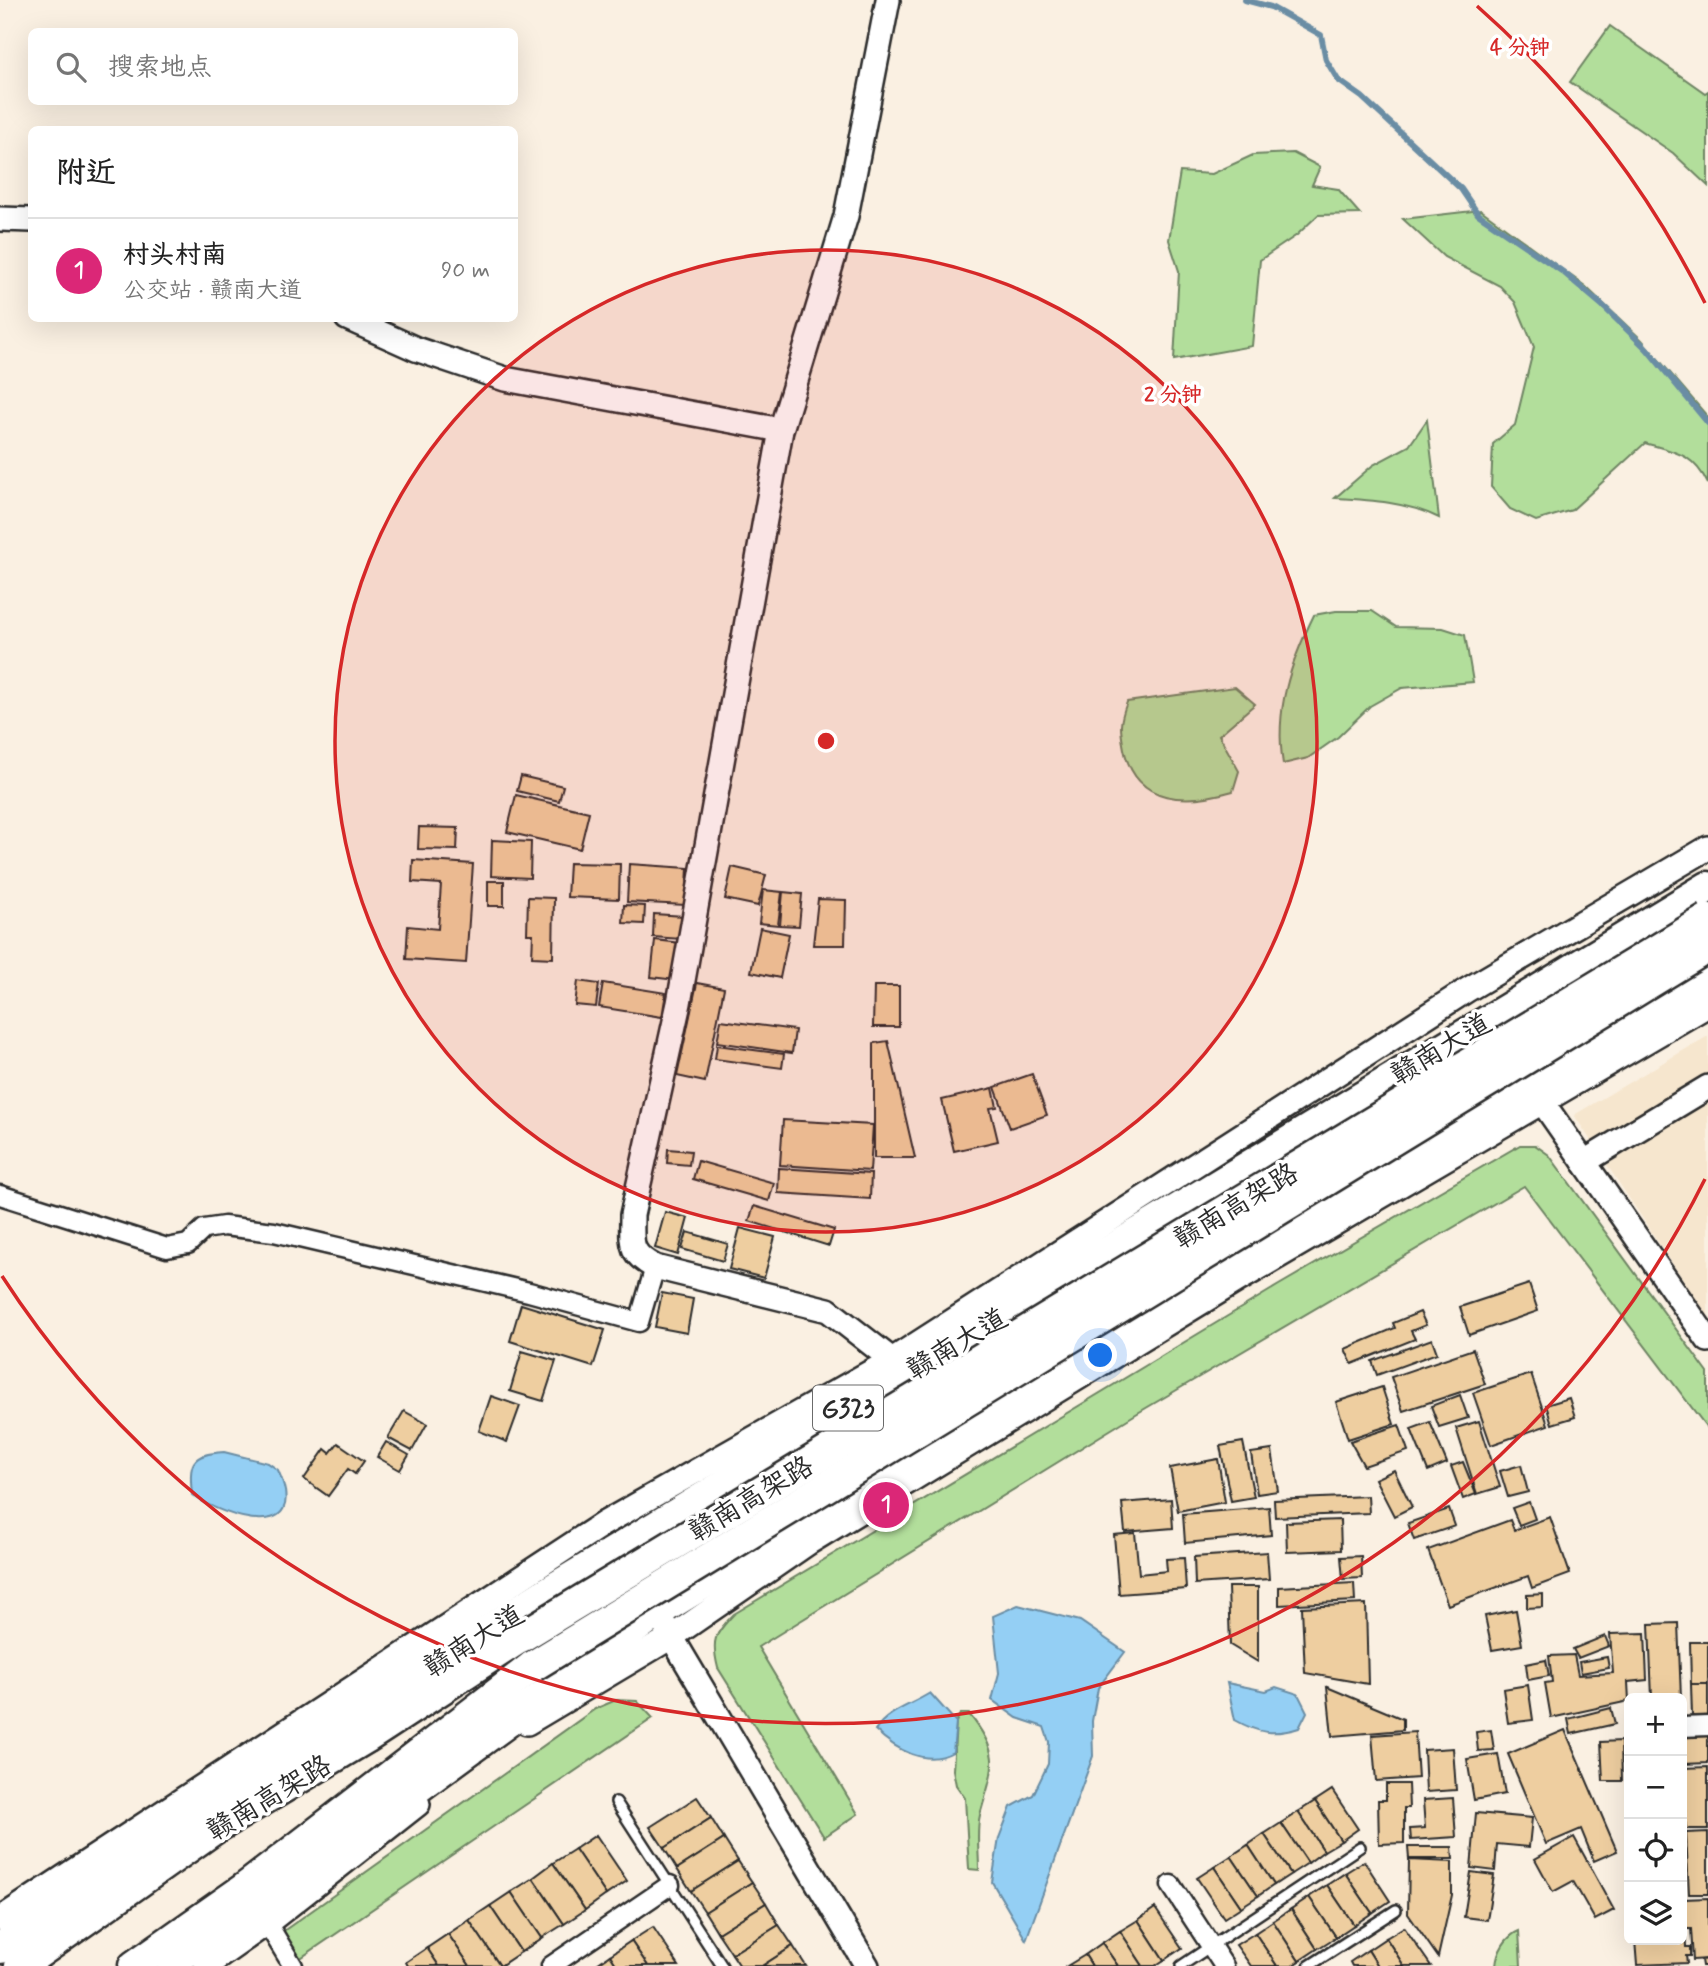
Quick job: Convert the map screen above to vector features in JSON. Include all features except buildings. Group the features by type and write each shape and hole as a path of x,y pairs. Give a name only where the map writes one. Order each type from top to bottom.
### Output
{"main road":[{"name":"赣南大道","path":"0,1948 158,1840 543,1595 1708,887"},
{"name":"赣南高架路","path":"20,1966 214,1829 366,1738 521,1637 1708,919"},
{"name":"赣南高架路","path":"134,1966 245,1888 533,1666 1708,947"},
{"name":"G323","path":"173,1966 584,1664 665,1624 754,1551 1045,1373 1708,976"},
{"path":"713,1491 754,1551"},
{"path":"543,1595 584,1664"},
{"path":"214,1829 345,1721"},
{"path":"161,1966 221,1933"}],"street":[{"path":"888,0 846,216 780,430 679,1003 632,1215 632,1245 638,1258 655,1267 828,1310 892,1360"},
{"path":"0,219 28,220"},
{"path":"356,322 416,349 505,379 780,430"},
{"path":"0,1919 603,1524 892,1360 1467,990 1708,848"},
{"path":"206,1966 267,1923 507,1735 665,1624 808,1543 1238,1280 1708,1005"},
{"path":"1584,1162 1708,1087"},
{"path":"1543,1102 1708,1340"},
{"path":"0,1195 167,1248 188,1244 204,1229 223,1226 274,1232 516,1289 639,1322 655,1267"},
{"path":"603,1524 867,1966"},
{"path":"1687,1727 1708,1726"},
{"path":"551,1966 670,1885"},
{"path":"1171,1885 1224,1966"},
{"path":"267,1923 293,1966"}],"lane":[{"path":"616,1802 722,1966"},
{"path":"1181,1966 1360,1847"},
{"path":"1309,1966 1396,1910"}],"shaded area":[{"path":"1708,1036 1708,1317 1574,1115"}],"green space":[{"path":"1610,26 1705,93 1708,91 1708,186 1673,153 1570,82"},
{"path":"1293,153 1320,167 1312,185 1338,189 1360,214 1318,215 1297,235 1260,260 1252,346 1174,360 1179,271 1169,240 1180,172 1212,174 1253,155"},
{"path":"1481,210 1585,286 1642,340 1708,417 1708,484 1696,466 1682,455 1645,443 1572,510 1536,521 1510,509 1491,487 1493,444 1515,425 1534,347 1515,302 1500,286 1444,257 1403,219"},
{"path":"1427,420 1439,518 1401,505 1335,498 1373,465 1409,446"},
{"path":"1336,611 1372,611 1396,627 1443,628 1465,635 1473,682 1402,688 1370,706 1338,737 1308,758 1283,764 1283,706 1286,687 1298,651 1314,615"},
{"path":"1235,687 1255,704 1219,735 1239,771 1233,791 1199,798 1182,798 1152,791 1140,781 1130,768 1124,749 1121,721 1127,702"},
{"path":"1520,1145 1535,1145 1549,1155 1708,1373 1708,1429 1524,1186 1136,1414 758,1647 858,1814 824,1837 718,1668 716,1638 734,1614 1279,1285"},
{"path":"616,1700 637,1701 653,1718 299,1959 282,1932 595,1709"},
{"path":"960,1714 969,1714 980,1728 991,1752 991,1773 979,1821 979,1870 969,1869 965,1798 956,1785 953,1770 956,1722"},
{"path":"1519,1931 1521,1966 1496,1966 1503,1945"}],"water":[{"path":"224,1452 268,1463 278,1470 285,1494 283,1509 274,1517 242,1517 206,1504 192,1495 191,1475 194,1462 204,1455"},
{"path":"1018,1605 1080,1621 1125,1652 1098,1688 1092,1721 1093,1756 1026,1940 992,1882 999,1838 1011,1807 1033,1795 1048,1764 1049,1742 1044,1727 1017,1718 992,1700 999,1673 993,1616"},
{"path":"1227,1683 1266,1691 1276,1687 1298,1694 1307,1712 1299,1728 1266,1732 1251,1728 1235,1720"},
{"path":"930,1693 956,1722 953,1752 932,1758 922,1757 902,1750 875,1730 893,1713"}],"waterway":[{"path":"1245,0 1271,7 1321,35 1326,60 1338,80 1362,97 1461,189 1478,214 1563,272 1603,306 1647,349 1708,423"}],"place":[{"name":"村头村南","path":"886,1505"}]}
